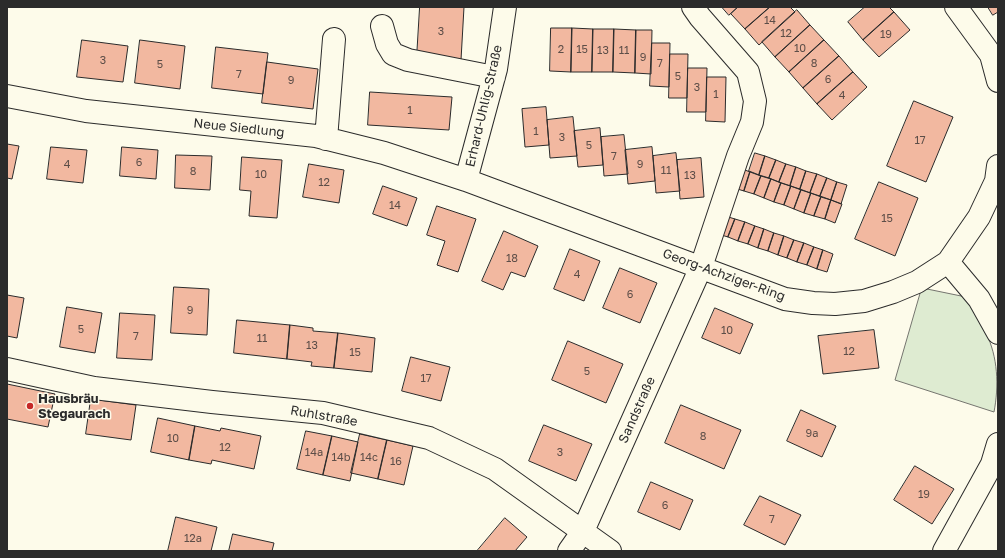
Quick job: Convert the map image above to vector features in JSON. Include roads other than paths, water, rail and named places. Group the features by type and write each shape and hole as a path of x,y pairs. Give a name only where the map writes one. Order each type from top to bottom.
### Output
{"street":[{"name":"Erhard-Uhlig-Straße","path":"466,180 494,77 505,7"},
{"name":"Sandstraße","path":"569,551 583,531 701,267 738,156 752,122 755,101 748,72 693,7"},
{"path":"956,7 991,56 998,81"},
{"path":"382,26 387,44 394,54 408,60 494,77"},
{"path":"326,139 334,39"},
{"name":"Neue Siedlung","path":"7,96 86,111 316,136 384,153 466,180"},
{"name":"Georg-Achziger-Ring","path":"466,180 786,298 813,303 835,304 864,301 893,292 917,282 948,262 979,217 996,181 998,166"},
{"path":"948,262 979,298 998,333"},
{"name":"Ruhlstraße","path":"7,369 94,388 323,413 430,438 495,469 610,551"},
{"path":"944,551 992,464 998,444"}],"place":[{"name":"Hausbräu Stegaurach","path":"30,406"}]}
